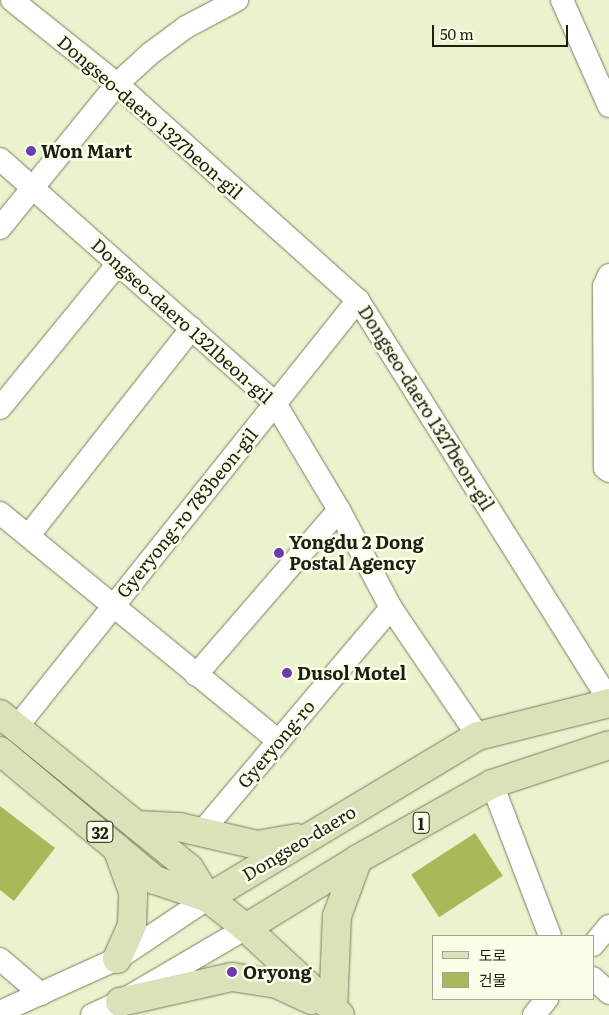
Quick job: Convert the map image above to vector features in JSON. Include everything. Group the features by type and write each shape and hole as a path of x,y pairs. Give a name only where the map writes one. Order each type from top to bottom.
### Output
{"main road":[{"name":"Dongseo-daero","path":"208,898 478,736 609,702"},
{"name":"32","path":"8,721 189,868 208,898 246,928 336,1012"},
{"name":"1","path":"246,928 358,859 492,784 609,745"},
{"name":"32","path":"0,751 116,844 155,880 208,898"},
{"path":"136,825 178,827 200,834 257,845 313,835"},
{"path":"116,844 133,892 132,925 117,959"},
{"path":"120,1002 232,977 277,984 336,1012 337,916 358,859"}],"street":[{"name":"Dongseo-daero 1327beon-gil","path":"12,0 117,84 358,300 609,702"},
{"path":"0,228 117,84 151,53 186,27 237,0"},
{"path":"562,0 609,106"},
{"name":"Dongseo-daero 1321beon-gil","path":"0,159 34,186 118,264 275,403 340,510 391,608 478,736"},
{"path":"0,408 118,264"},
{"path":"609,275 604,286 605,468 609,471"},
{"name":"Gyeryong-ro 783beon-gil","path":"8,721 114,605 358,300"},
{"path":"29,535 192,328"},
{"path":"196,675 340,510"},
{"path":"0,513 279,741"},
{"name":"Gyeryong-ro","path":"200,834 391,608"},
{"path":"492,784 550,935"},
{"name":"Dongseo-daero","path":"0,1012 117,959 208,898"},
{"path":"594,944 609,926"},
{"name":"1","path":"92,1015 120,1002 246,928"},
{"path":"0,959 41,994"},
{"path":"594,979 609,993"},
{"path":"534,1015 547,1000"}],"building":[{"path":"0,806 55,848 14,901 0,890"},
{"path":"475,833 503,876 439,917 411,874"}],"place":[{"name":"Won Mart","path":"31,151"},
{"name":"Yongdu 2 Dong Postal Agency","path":"279,553"},
{"name":"Dusol Motel","path":"287,673"},
{"name":"Oryong","path":"232,972"}]}
